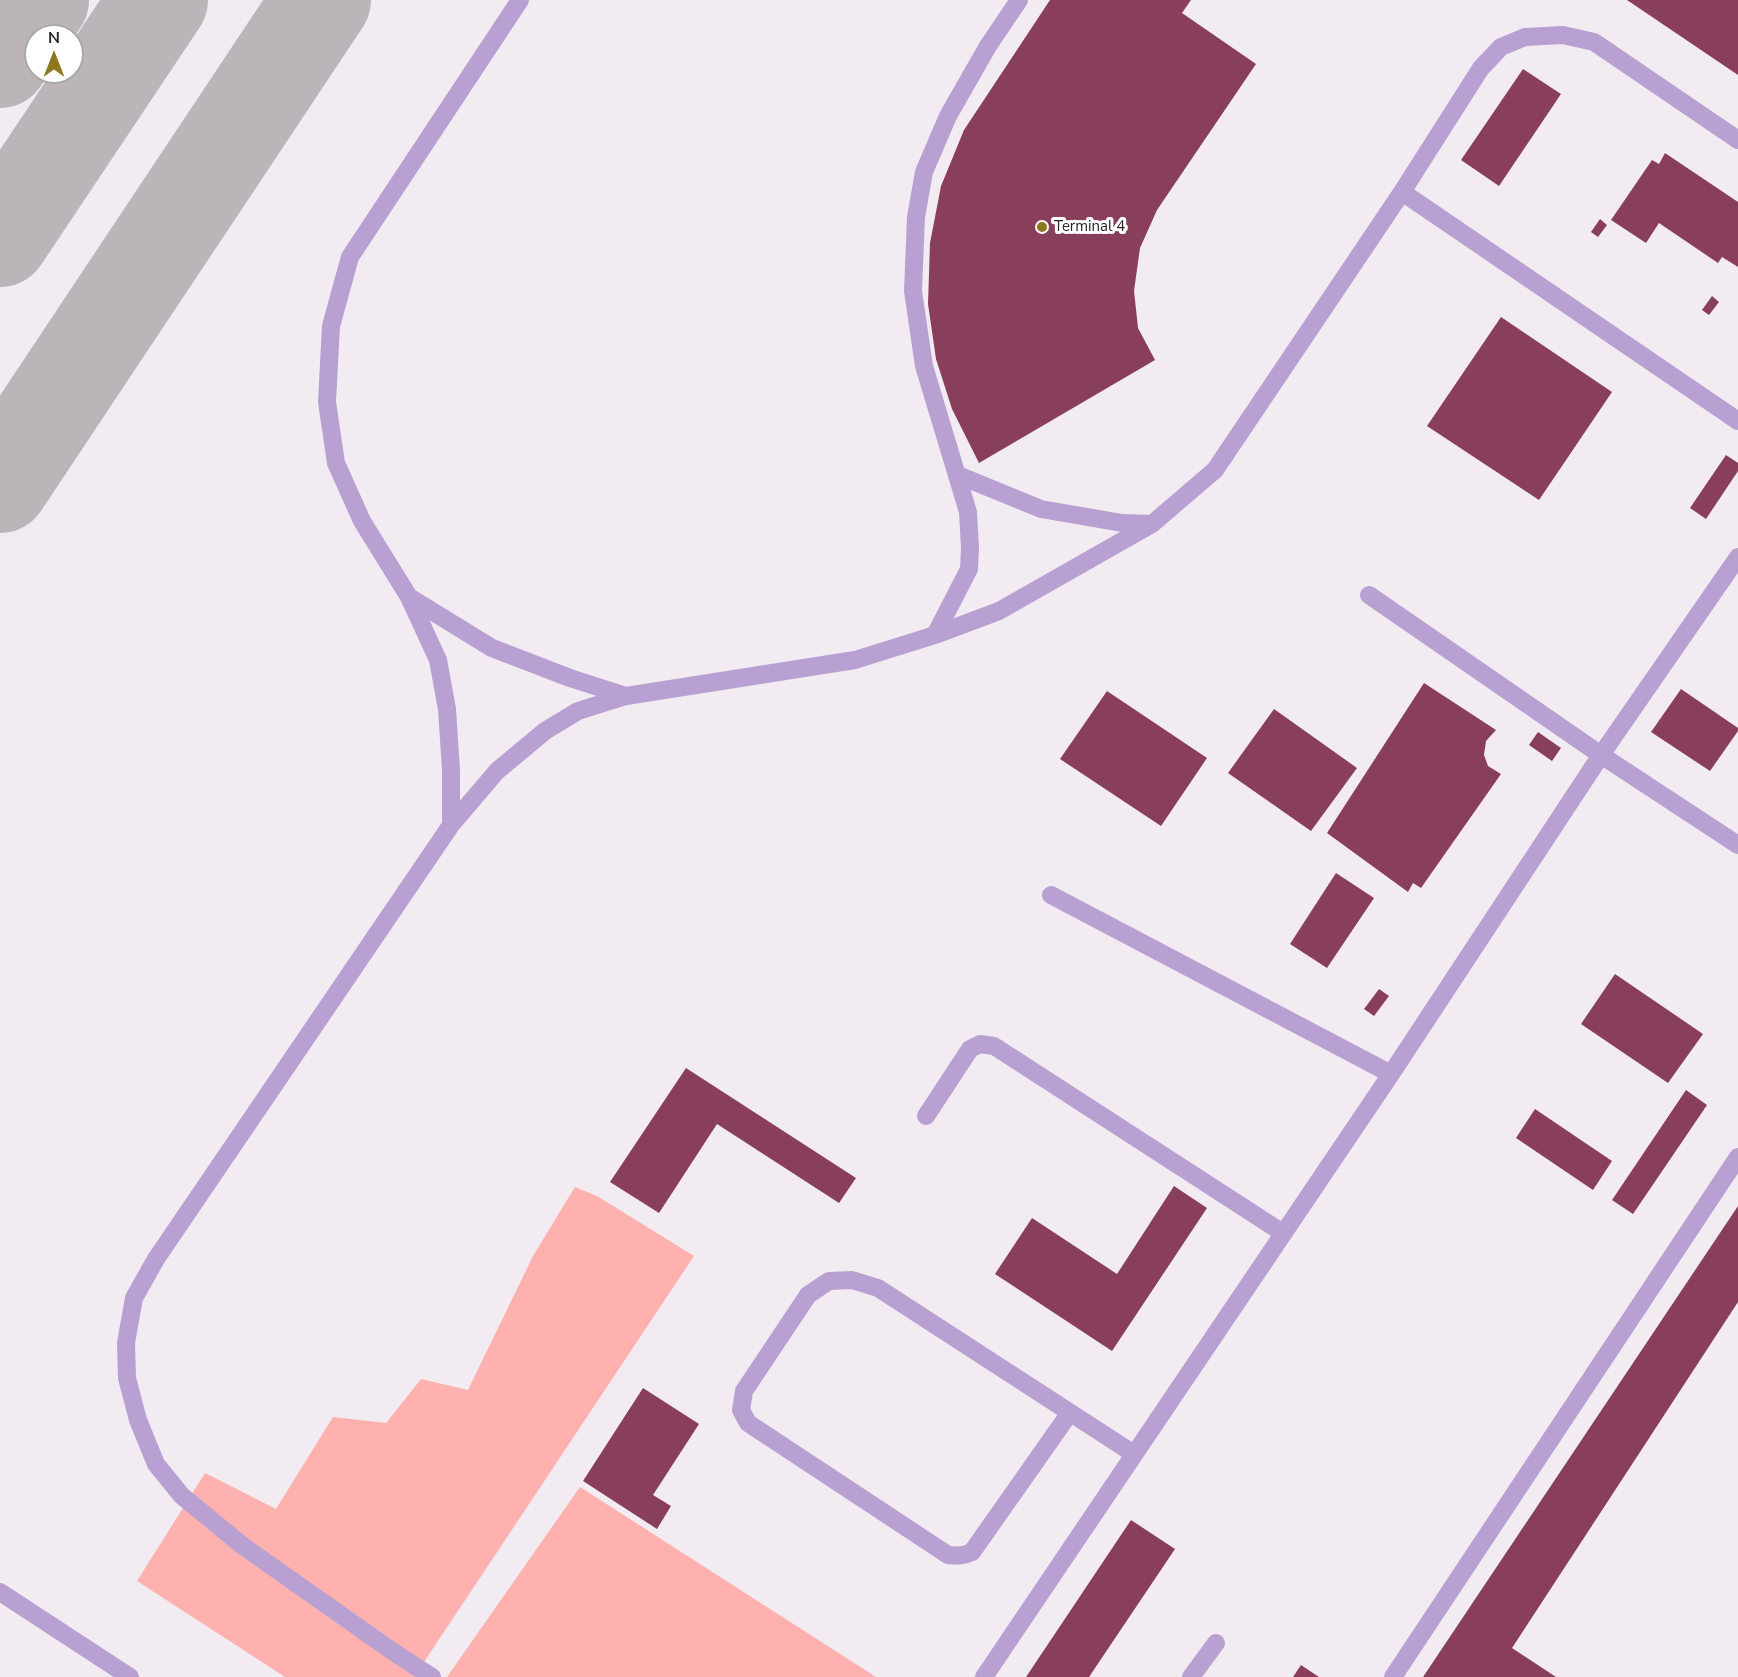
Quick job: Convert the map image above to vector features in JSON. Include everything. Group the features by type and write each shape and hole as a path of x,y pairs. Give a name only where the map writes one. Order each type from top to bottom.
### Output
{"lane":[{"path":"451,825 451,770 447,710 438,660 409,597 362,521 336,463 327,402 331,326 350,256 520,0"},
{"path":"935,635 969,569 968,512 924,366 913,291 916,218 924,172 948,116 988,46 1019,0"},
{"path":"432,1677 392,1652 243,1546 182,1496 156,1464 138,1420 127,1378 126,1343 134,1298 156,1259 451,825 497,771 545,731 578,711 626,696 855,660 935,635 999,611 1152,524 1215,470 1402,192 1481,68 1501,47 1525,37 1563,35 1594,42 1738,140"},
{"path":"1402,192 1738,421"},
{"path":"958,475 1041,509 1122,523 1152,524"},
{"path":"984,1677 1391,1074 1601,755 1738,557"},
{"path":"1369,595 1601,755 1738,845"},
{"path":"409,597 492,648 570,678 626,696"},
{"path":"1051,895 1391,1074"},
{"path":"926,1116 970,1050 980,1044 994,1046 1283,1233"},
{"path":"1393,1677 1738,1157"},
{"path":"1069,1414 972,1552 956,1556 948,1555 748,1423 741,1410 744,1391 808,1295 829,1281 852,1280 878,1288 1069,1414 1134,1454"},
{"path":"0,1592 130,1677"},
{"path":"1191,1677 1216,1643"}],"shaded area":[{"path":"575,1187 597,1196 694,1256 414,1677 285,1677 137,1581 205,1473 276,1509 333,1417 386,1423 421,1379 468,1390 533,1256"},
{"path":"580,1487 876,1677 447,1677"}],"building":[{"name":"Terminal 4","path":"1050,0 1191,0 1182,13 1256,64 1157,210 1140,248 1134,291 1138,328 1155,360 979,463 952,409 936,359 928,304 930,243 941,186 964,130"},
{"path":"1627,0 1738,0 1738,75"},
{"path":"1523,69 1561,94 1499,186 1461,160"},
{"path":"1665,153 1738,202 1738,267 1722,257 1718,263 1659,223 1646,243 1611,220 1652,160 1659,164"},
{"path":"1600,219 1607,225 1598,237 1591,232"},
{"path":"1712,296 1719,302 1709,315 1702,310"},
{"path":"1501,317 1612,392 1539,500 1427,426"},
{"path":"1726,455 1738,463 1738,471 1706,519 1690,508"},
{"path":"1424,683 1496,730 1486,741 1484,755 1488,766 1501,774 1421,888 1413,883 1408,892 1327,833"},
{"path":"1681,689 1738,728 1710,771 1651,732"},
{"path":"1107,691 1207,758 1161,826 1060,759"},
{"path":"1274,709 1357,768 1311,831 1228,773"},
{"path":"1538,732 1561,748 1552,761 1529,745"},
{"path":"1336,873 1374,898 1327,968 1290,944"},
{"path":"1615,974 1703,1034 1668,1083 1581,1024"},
{"path":"1379,989 1389,996 1374,1016 1364,1009"},
{"path":"686,1068 856,1178 839,1203 717,1124 659,1213 610,1182"},
{"path":"1686,1090 1707,1105 1633,1214 1612,1200"},
{"path":"1535,1109 1612,1161 1593,1190 1516,1138"},
{"path":"1174,1186 1207,1208 1112,1351 995,1274 1032,1218 1117,1274"},
{"path":"1738,1206 1738,1302 1512,1648 1556,1677 1423,1677"},
{"path":"643,1388 699,1424 653,1495 671,1506 657,1529 583,1481"},
{"path":"1131,1520 1175,1549 1089,1677 1026,1677"},
{"path":"1301,1665 1319,1677 1293,1677"}],"taxiway":[{"path":"0,59 40,0"},
{"path":"0,238 159,0"},
{"path":"0,484 322,0"}],"place":[{"name":"Terminal 4","path":"1042,227"}]}
